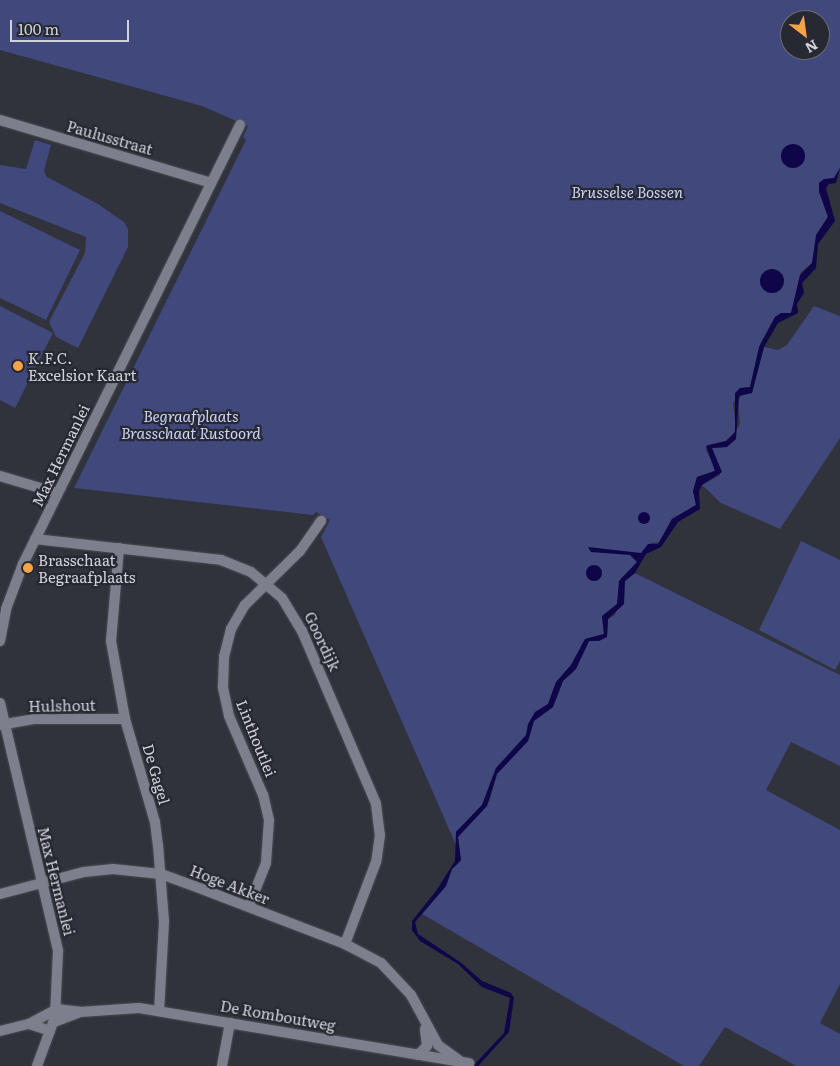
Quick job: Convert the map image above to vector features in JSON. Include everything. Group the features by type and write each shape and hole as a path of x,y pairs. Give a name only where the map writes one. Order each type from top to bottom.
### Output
{"street":[{"name":"Paulusstraat","path":"0,120 211,183"},
{"name":"Max Hermanlei","path":"0,641 5,597 240,125"},
{"path":"0,476 57,493"},
{"name":"Linthoutlei","path":"249,906 266,863 269,820 263,794 229,716 222,672 226,644 237,617 266,582 300,551 320,521"},
{"name":"Goordijk","path":"35,538 221,560 243,568 266,582 282,598 299,624 376,804 380,835 376,862 345,944"},
{"name":"De Gagel","path":"119,548 111,641 125,719 155,822 164,922 159,1011"},
{"name":"Max Hermanlei","path":"0,703 2,725 57,942 57,1009 37,1066"},
{"name":"Hulshout","path":"2,725 47,718 125,719"},
{"name":"Hoge Akker","path":"0,894 99,870 128,869 161,874 249,906 368,954 392,971 420,1012 438,1045 464,1062"},
{"name":"De Romboutweg","path":"57,1009 80,1012 124,1008 159,1011 464,1062"},
{"path":"0,1031 29,1024 57,1009"},
{"name":"De Romboutweg","path":"52,1027 80,1012"},
{"name":"Hoge Akker","path":"418,1055 426,1049 428,1041 420,1012"},
{"path":"222,1066 230,1023"},
{"path":"29,1024 52,1027"}],"green space":[{"name":"Brusselse Bossen","path":"0,0 840,0 840,168 834,178 819,183 828,216 820,229 812,263 801,272 791,313 775,317 761,342 750,387 743,388 733,403 736,428 733,435 726,441 707,445 706,450 716,470 697,477 693,491 696,505 672,519 660,542 650,543 634,566 621,578 617,604 602,617 604,634 585,639 571,665 556,682 548,704 521,742 496,768 482,805 456,832 456,845 321,537 330,520 316,512 313,515 74,488 246,140 243,137 248,126 202,106 0,50"},
{"path":"35,140 51,145 44,171 47,177 98,204 124,222 128,229 128,247 78,348 56,337 49,322 85,253 86,237 0,203 0,165 26,169"},
{"path":"0,211 80,250 46,320 0,298"},
{"name":"K.F.C. Excelsior Kaart","path":"0,306 53,333 15,408 0,400"},
{"path":"814,306 840,316 840,438 780,529 721,503 702,485 720,475 712,448 727,447 740,424 738,401 742,394 752,393 764,347 778,350 787,345"},
{"path":"801,541 840,560 840,661 835,670 759,630"},
{"path":"635,573 840,675 840,766 791,742 766,790 840,830 840,984 820,1023 840,1034 840,1066 796,1066 725,1027 699,1066 684,1066 422,914 446,886 452,869 461,861 458,837 489,802 497,774 528,741 534,721 553,707 563,681 573,672 589,641 607,637 608,619 615,615 625,581"}],"shaded area":[{"path":"793,144 801,148 805,156 801,164 793,168 785,164 781,156 785,148"},
{"path":"840,168 836,183 829,184 826,188 835,221 818,244 816,268 802,283 804,293 797,304 798,313 778,323 764,347 752,393 739,396 736,439 727,447 712,448 722,472 702,485 699,491 700,509 678,522 661,547 646,554 635,573 625,581 624,604 608,619 607,637 599,641 589,641 576,669 563,681 553,707 534,721 528,741 497,774 487,806 458,837 461,860 452,869 446,886 415,922 418,934 460,962 482,981 511,993 514,998 509,1032 478,1066 473,1066 504,1033 510,998 482,987 458,964 420,941 412,930 412,921 436,891 455,861 456,832 482,805 496,768 526,735 528,724 535,712 548,704 556,682 571,665 585,639 604,634 602,616 617,604 619,581 637,562 630,555 591,552 588,547 641,553 648,544 658,544 672,519 696,505 693,491 697,477 715,471 706,446 726,441 735,432 735,393 740,388 750,387 759,347 775,317 781,313 791,313 800,275 812,263 816,235 828,217 819,192 819,183 824,179 834,178"},
{"path":"772,269 777,270 783,276 783,286 777,292 772,293 767,292 761,286 760,281 761,276 767,270"},
{"path":"646,512 649,513 649,523 642,524 639,523 638,516 639,513"},
{"path":"594,565 600,567 602,573 600,579 594,581 588,579 586,573 588,567"}],"place":[{"name":"K.F.C. Excelsior Kaart","path":"18,366"},
{"name":"Brasschaat Begraafplaats","path":"28,568"}],"park label":[{"name":"Begraafplaats Brasschaat Rustoord","path":"191,424"}]}
